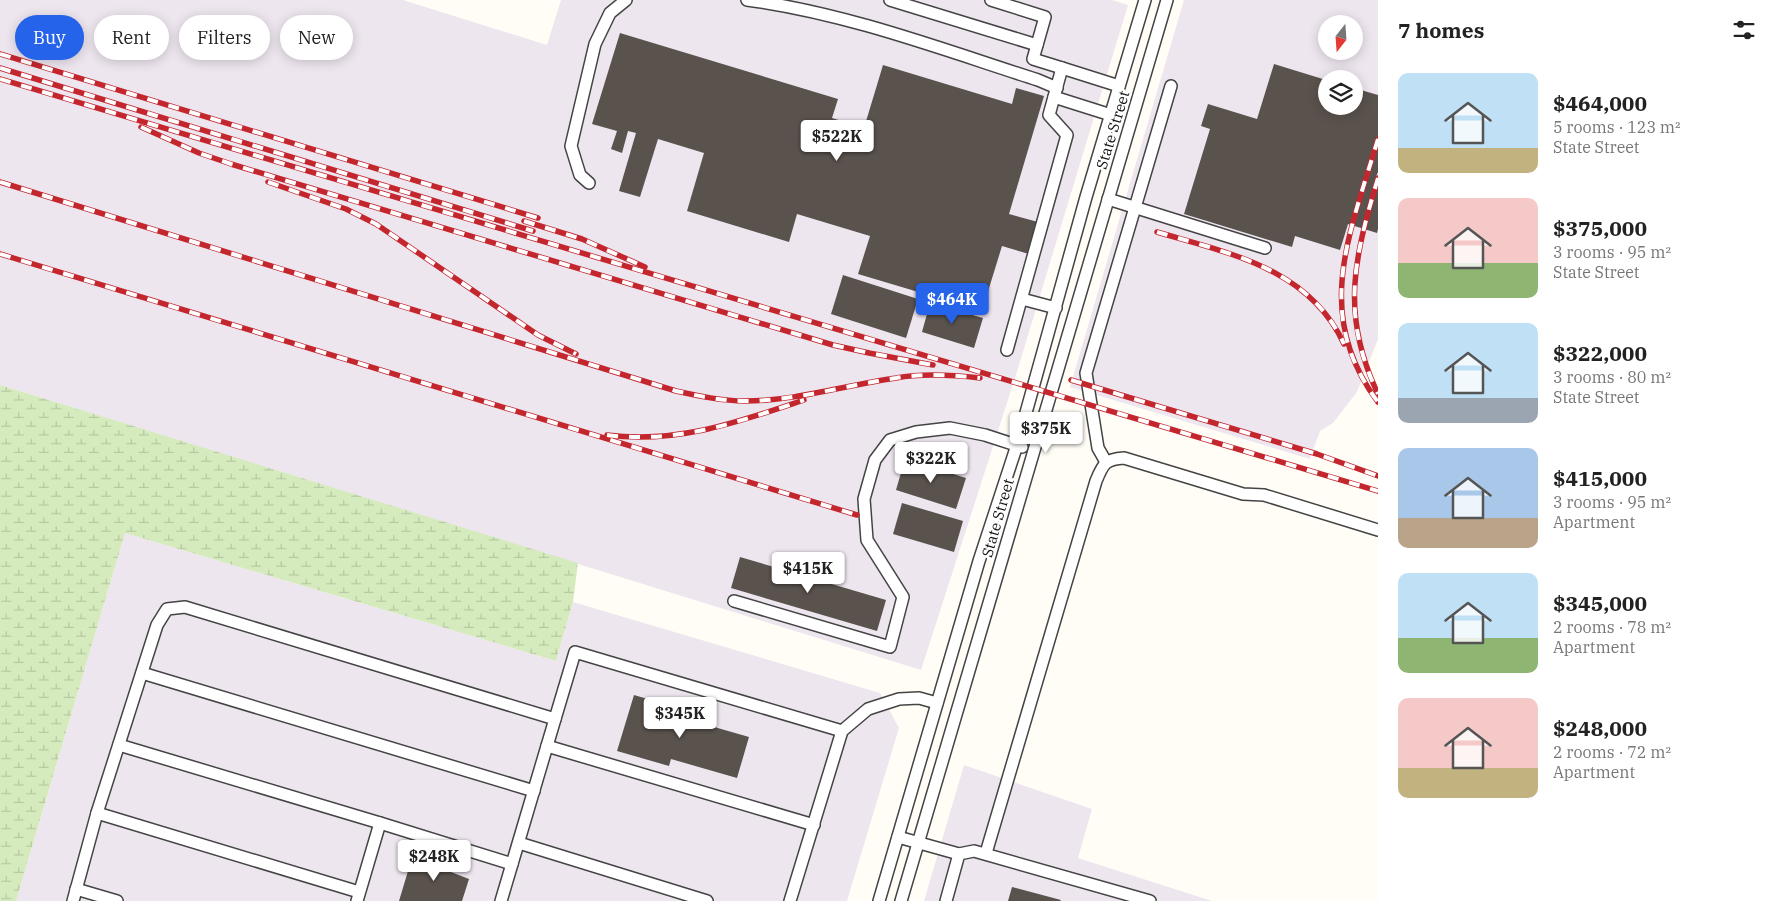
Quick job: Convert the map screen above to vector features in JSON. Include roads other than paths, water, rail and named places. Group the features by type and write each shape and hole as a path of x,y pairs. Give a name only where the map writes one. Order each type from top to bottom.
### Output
{"street":[{"path":"589,183 580,175 571,146 595,44 610,13 626,0"},
{"path":"747,0 774,3 849,20 1038,80 1055,92 1111,115"},
{"path":"890,0 1037,45"},
{"path":"991,0 1045,16 1033,59 1119,86"},
{"name":"State Street","path":"879,901 979,561 1017,445 1145,0"},
{"name":"State Street","path":"901,901 1167,0"},
{"path":"1006,350 1067,135 1049,115 1062,68"},
{"path":"1106,462 1098,448 1086,373 1171,86"},
{"path":"1108,199 1136,206 1265,248"},
{"path":"1022,298 1056,308"},
{"path":"734,600 890,647 903,597 867,540 864,499 875,460 890,440 916,432 950,428 985,435 1033,450"},
{"path":"986,854 1096,481 1106,462 1113,458 1124,458 1243,494 1264,496 1378,530"},
{"path":"72,901 97,813 157,624 167,609 185,608 555,720"},
{"path":"502,901 575,652 842,731"},
{"path":"142,673 534,791"},
{"path":"790,901 842,731 868,709 912,697 937,703"},
{"path":"119,745 512,864"},
{"path":"547,746 814,825"},
{"path":"97,813 358,896 380,823"},
{"path":"898,837 960,854 974,850 1150,901"},
{"path":"519,843 707,901"},
{"path":"946,901 960,854"},
{"path":"76,889 117,901"}],"railway":[{"path":"0,54 538,218"},
{"path":"0,68 533,231"},
{"path":"0,79 1378,491"},
{"path":"141,127 199,153 231,164 833,345 933,365"},
{"path":"1378,139 1348,241 1343,273 1342,305 1346,337 1358,369 1378,402"},
{"path":"1378,178 1357,261 1355,286 1355,312 1359,338 1366,365 1378,394"},
{"path":"0,182 693,395 728,400 764,400 802,396 907,376 938,375 980,378"},
{"path":"268,182 346,209 376,224 538,335 576,354"},
{"path":"524,221 582,239 645,267"},
{"path":"1157,232 1238,257 1264,267 1288,281 1310,297 1329,318 1344,344"},
{"path":"0,254 857,515"},
{"path":"1071,380 1317,454 1378,476"},
{"path":"607,435 633,437 683,434 731,423 804,400"}]}
